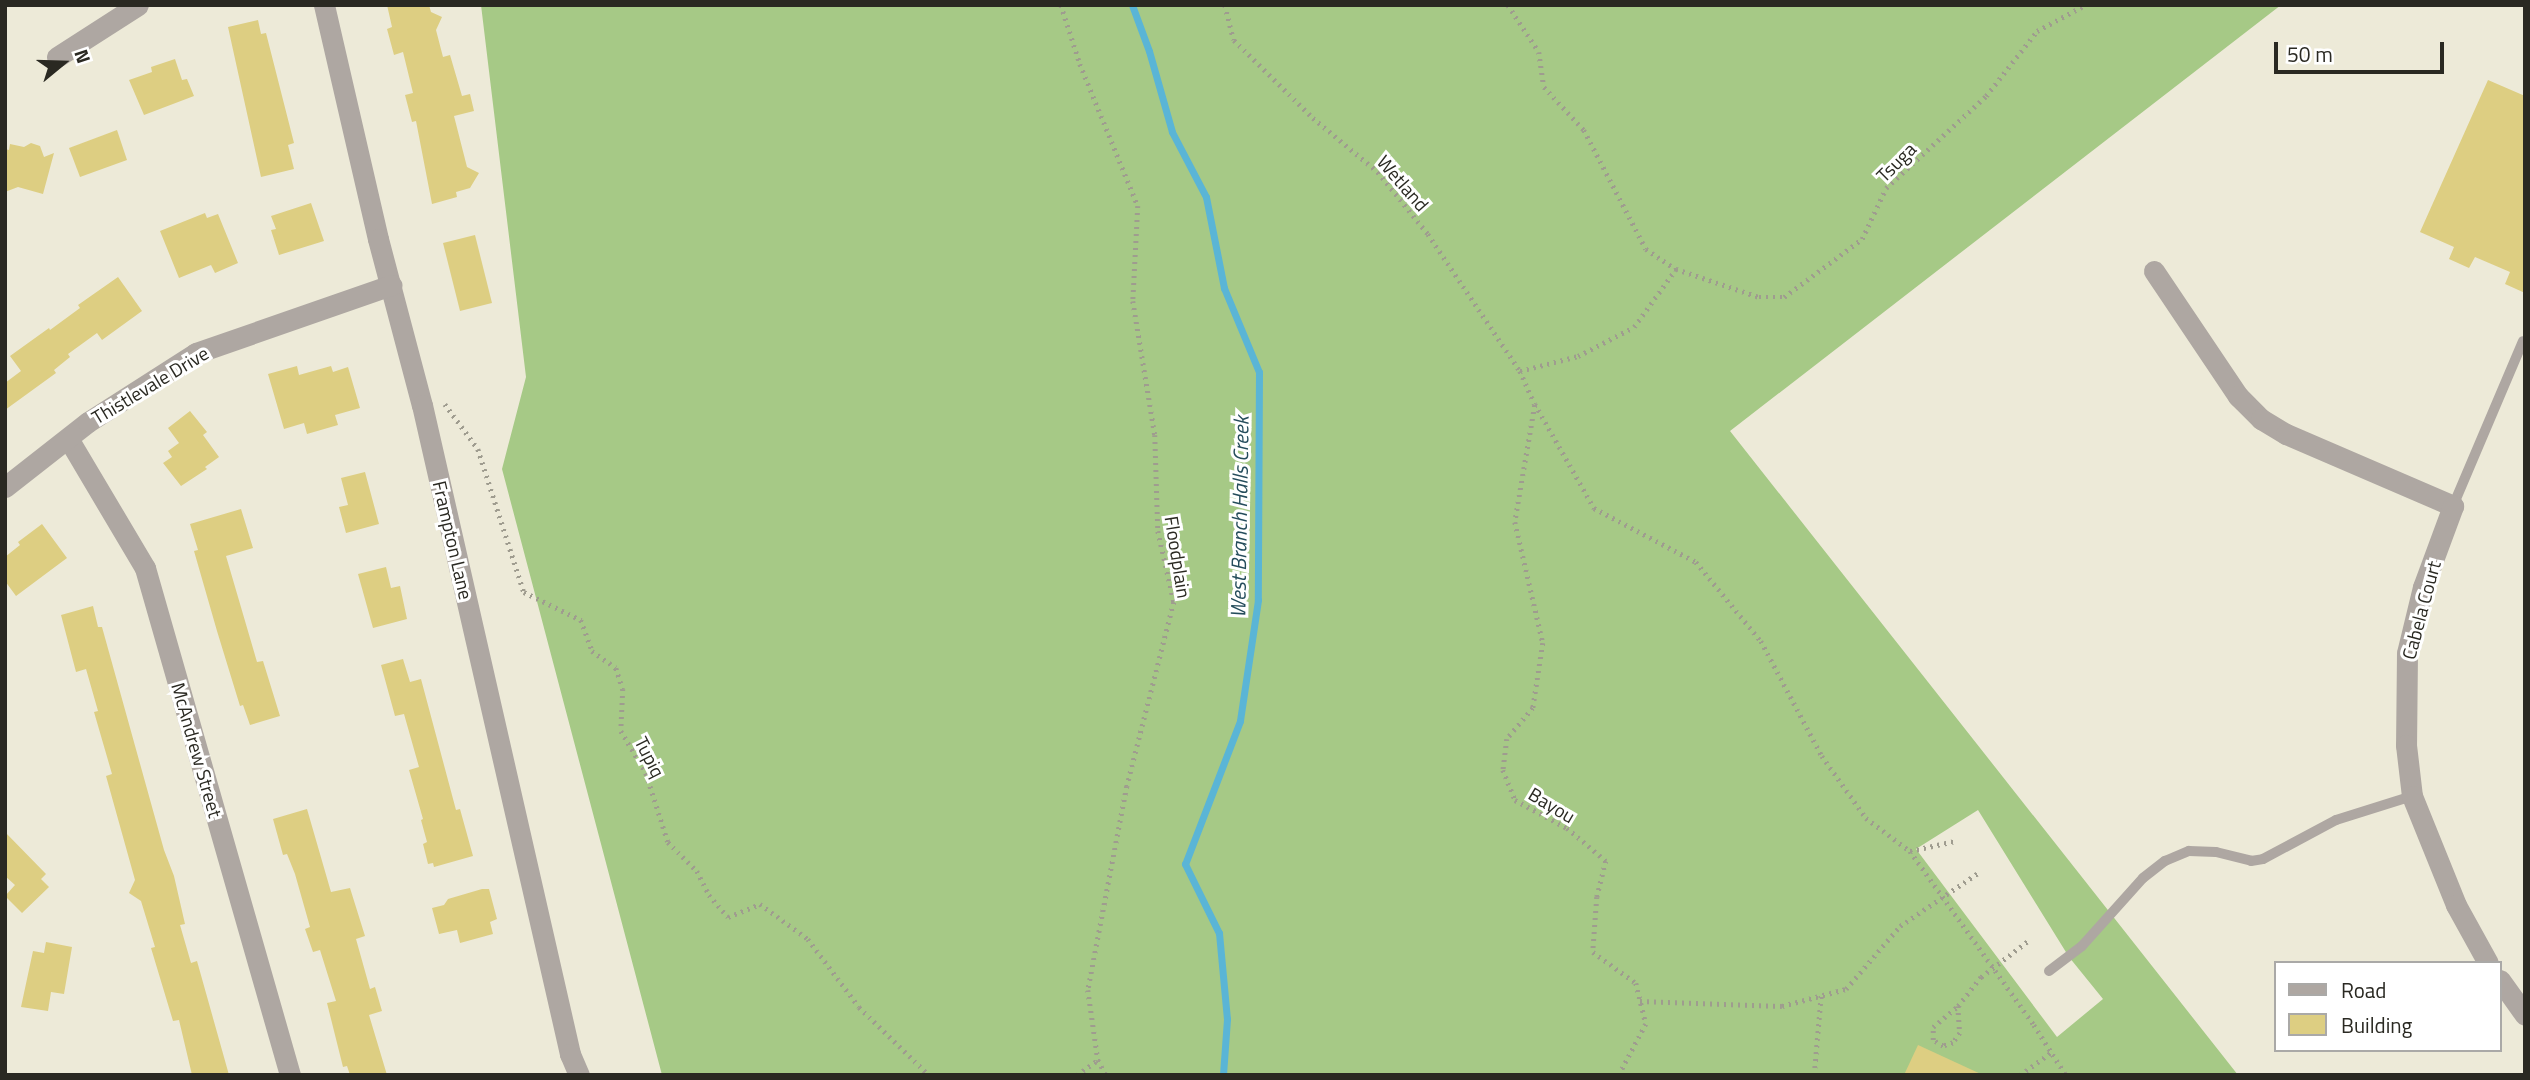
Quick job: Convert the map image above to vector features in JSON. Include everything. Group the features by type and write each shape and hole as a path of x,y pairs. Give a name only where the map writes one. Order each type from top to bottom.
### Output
{"street":[{"path":"57,57 138,5"},
{"name":"Frampton Lane","path":"324,5 422,405 570,1054 579,1075"},
{"path":"2154,271 2238,396 2261,419 2286,434 2453,506"},
{"name":"Thistlevale Drive","path":"5,487 69,440 88,422 196,354 391,285"},
{"name":"McAndrew Street","path":"69,440 145,568 290,1075"},
{"name":"Cabela Court","path":"2453,506 2423,587 2407,653 2404,702 2412,796 2456,905 2487,961"},
{"path":"2502,983 2525,1015"}],"lane":[{"name":"Cabela Court","path":"2453,506 2524,341"},
{"path":"2049,971 2082,946 2143,878 2165,861 2189,851 2216,852 2251,861 2263,859 2336,820 2412,796"}],"path":[{"name":"Floodplain","path":"1061,5 1080,64 1138,206 1133,301 1155,435 1158,531 1174,602 1127,786 1088,990 1098,1060 1106,1075"},
{"name":"Wetland","path":"1225,5 1234,40 1313,118 1378,172 1428,234 1520,371 1535,404 1594,508 1696,562 1761,641 1822,756 1866,818 1910,851 2066,1075"},
{"name":"Tsuga","path":"1508,5 1539,52 1544,88 1584,130 1646,249 1676,269 1759,297 1784,297 1862,239 1886,188 1986,96 2037,31 2085,5"},
{"path":"1520,371 1578,356 1634,327 1676,269"},
{"name":"Tupiq","path":"422,405 443,400 478,449 524,592 581,620 592,651 616,668 623,689 621,731 646,773 668,842 697,871 709,895 729,917 760,904 808,939 859,1007 929,1075"},
{"name":"Bayou","path":"1535,404 1515,522 1543,643 1533,708 1507,739 1503,770 1515,800 1567,828 1606,861 1597,897 1593,952 1636,983 1640,1001"},
{"path":"1910,851 1955,841"},
{"path":"1619,1075 1646,1024 1640,1001 1782,1006 1846,989 1900,926 1978,873"},
{"path":"1958,1006 1960,1033 1953,1043 1943,1046 1933,1040 1933,1027 1958,1006 1981,977 2028,941"},
{"path":"1814,1075 1821,996"},
{"path":"2020,1075 2052,1052"},
{"path":"1077,1075 1098,1060"}],"green space":[{"path":"481,5 2281,5 1730,431 2238,1075 662,1075 502,469 526,377","holes":["1978,810 2069,957 2103,999 2057,1037 1916,849"]}],"building":[{"path":"387,5 429,5 431,12 442,17 436,30 443,57 450,55 462,96 470,94 474,111 454,116 467,167 479,173 470,188 456,192 457,197 432,204 416,121 412,122 405,95 413,93 403,52 394,55 387,29 392,27"},
{"path":"258,20 261,34 266,33 294,143 288,145 294,169 261,177 228,27"},
{"path":"175,59 182,80 187,79 194,96 144,115 129,80 152,72 151,67"},
{"path":"2488,80 2525,96 2525,293 2505,284 2510,272 2475,257 2469,268 2449,259 2454,247 2420,232"},
{"path":"117,130 127,160 80,177 69,148"},
{"path":"31,143 40,146 44,157 54,153 43,194 18,187 5,192 5,149 9,150 10,144 24,147"},
{"path":"311,203 324,241 279,255 271,230 276,229 271,216"},
{"path":"205,213 207,218 218,214 238,263 215,273 211,265 179,278 160,231"},
{"path":"475,235 492,303 460,311 443,243"},
{"path":"118,277 142,311 102,340 97,333 68,354 70,357 54,370 56,373 5,410 5,383 21,371 10,356 49,328 50,330 80,308 78,305"},
{"path":"297,366 299,375 331,366 333,372 348,367 360,408 335,415 338,425 307,434 304,423 284,429 268,374"},
{"path":"190,411 207,432 203,435 219,457 205,467 207,469 181,486 163,463 172,457 168,451 179,443 168,428"},
{"path":"365,472 379,524 346,533 339,507 348,505 341,478"},
{"path":"241,509 253,548 226,556 257,662 263,661 280,716 250,725 243,705 240,706 217,631 194,551 198,550 190,524"},
{"path":"42,524 67,558 16,596 5,581 5,557 20,545 18,542"},
{"path":"386,567 391,588 400,586 407,619 373,628 358,574"},
{"path":"93,606 98,627 102,627 164,850 174,876 185,924 180,925 191,963 197,961 229,1075 192,1075 179,1020 173,1021 151,948 155,947 141,901 129,893 135,880 106,776 112,774 94,712 98,711 86,669 76,672 61,615"},
{"path":"403,659 410,682 421,679 456,810 460,809 473,856 434,867 433,863 428,864 423,844 427,842 421,820 423,819 409,770 419,767 404,714 395,716 381,665"},
{"path":"307,809 331,892 350,888 365,936 356,939 370,989 375,987 382,1011 369,1015 387,1075 350,1075 347,1066 343,1067 327,1003 336,1001 320,950 313,952 305,929 310,927 295,874 287,854 283,855 273,819"},
{"path":"5,832 46,874 41,879 49,887 22,913 5,896 15,885 5,876"},
{"path":"489,889 497,919 490,922 493,934 460,943 457,930 439,934 432,908 444,905 448,899"},
{"path":"46,942 72,947 64,994 51,992 48,1011 21,1007 33,951 44,953"},
{"path":"1918,1045 1983,1075 1904,1075"}],"waterway":[{"name":"West Branch Halls Creek","path":"1132,5 1149,51 1172,132 1206,197 1224,288 1259,372 1258,600 1240,721 1185,864 1219,933 1227,1019 1223,1075"}]}
